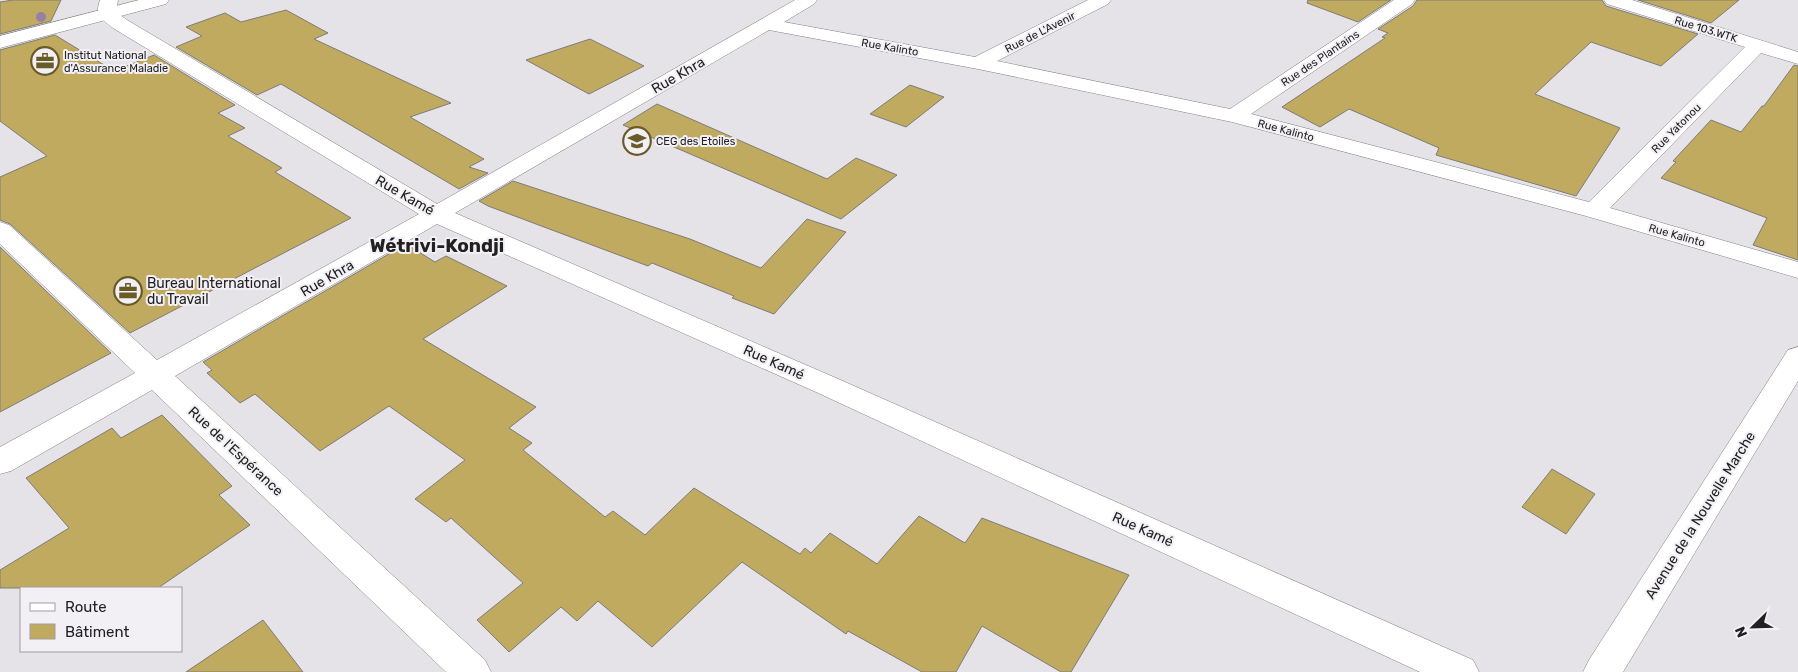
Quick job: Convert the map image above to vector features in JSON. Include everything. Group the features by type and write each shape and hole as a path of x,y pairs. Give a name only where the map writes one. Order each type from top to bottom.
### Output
{"street":[{"path":"0,42 108,7 160,0"},
{"name":"Rue Khra","path":"0,462 438,215 808,0"},
{"name":"Rue de L'Avenir","path":"978,63 1102,0"},
{"name":"Rue des Plantains","path":"1234,116 1406,0"},
{"name":"Rue 103.WTK","path":"1613,0 1798,58"},
{"name":"Rue Kamé","path":"108,7 154,45 438,215 826,385 1460,672"},
{"name":"Rue Kalinto","path":"766,24 978,63 1234,116 1594,211 1798,270"},
{"name":"Rue Yatonou","path":"1594,211 1758,45"},
{"name":"Rue de l'Espérance","path":"0,230 472,672"},
{"name":"Avenue de la Nouvelle Marche","path":"1602,672 1798,357"}],"building":[{"path":"13,0 61,0 51,21 0,34 0,2"},
{"path":"1308,0 1391,0 1358,22 1307,3"},
{"path":"1417,0 1602,0 1606,6 1698,34 1661,66 1591,42 1535,94 1620,128 1576,196 1436,155 1439,148 1349,109 1320,127 1282,107 1385,38 1382,37 1388,33 1378,29 1413,6"},
{"path":"1638,0 1739,0 1711,23"},
{"path":"286,10 328,33 314,39 451,103 410,117 484,159 469,167 488,173 459,189 281,84 257,95 176,47 202,36 186,27 225,13 241,22"},
{"path":"55,35 114,71 154,55 235,105 218,113 245,128 228,136 282,168 275,172 351,218 130,333 10,224 0,220 0,177 47,156 0,121 0,50"},
{"path":"590,39 644,66 589,94 526,60"},
{"path":"1794,65 1798,66 1798,260 1753,245 1767,218 1661,178 1676,162 1673,161 1711,120 1741,132 1764,106"},
{"path":"910,85 944,97 906,127 870,114"},
{"path":"657,104 827,179 856,158 897,175 841,219 623,125"},
{"path":"513,181 690,239 761,268 807,219 846,232 774,314 652,263 648,266 479,201"},
{"path":"406,244 435,262 446,256 507,286 423,339 536,407 509,428 532,443 523,450 605,517 613,511 645,535 694,488 800,554 805,548 811,553 830,533 877,564 919,516 965,543 982,518 1129,575 1071,672 1061,672 982,626 956,672 922,672 848,631 846,634 742,562 652,647 598,601 577,621 561,607 509,652 477,620 523,583 451,518 446,522 415,499 465,460 389,406 320,451 255,394 240,403 207,373 212,370 203,362"},
{"path":"0,247 111,353 0,412"},
{"path":"162,415 232,486 219,495 250,525 159,587 0,588 0,570 69,528 26,478 112,428 121,438"},
{"path":"1552,469 1595,494 1566,534 1522,507"},
{"path":"263,620 303,672 186,672"}],"place":[{"name":"Institut National d'Assurance Maladie","path":"45,61"},
{"name":"CEG des Etoiles","path":"637,141"},
{"name":"Bureau International du Travail","path":"128,291"}],"district":[{"name":"Wétrivi-Kondji","path":"437,245"}]}
